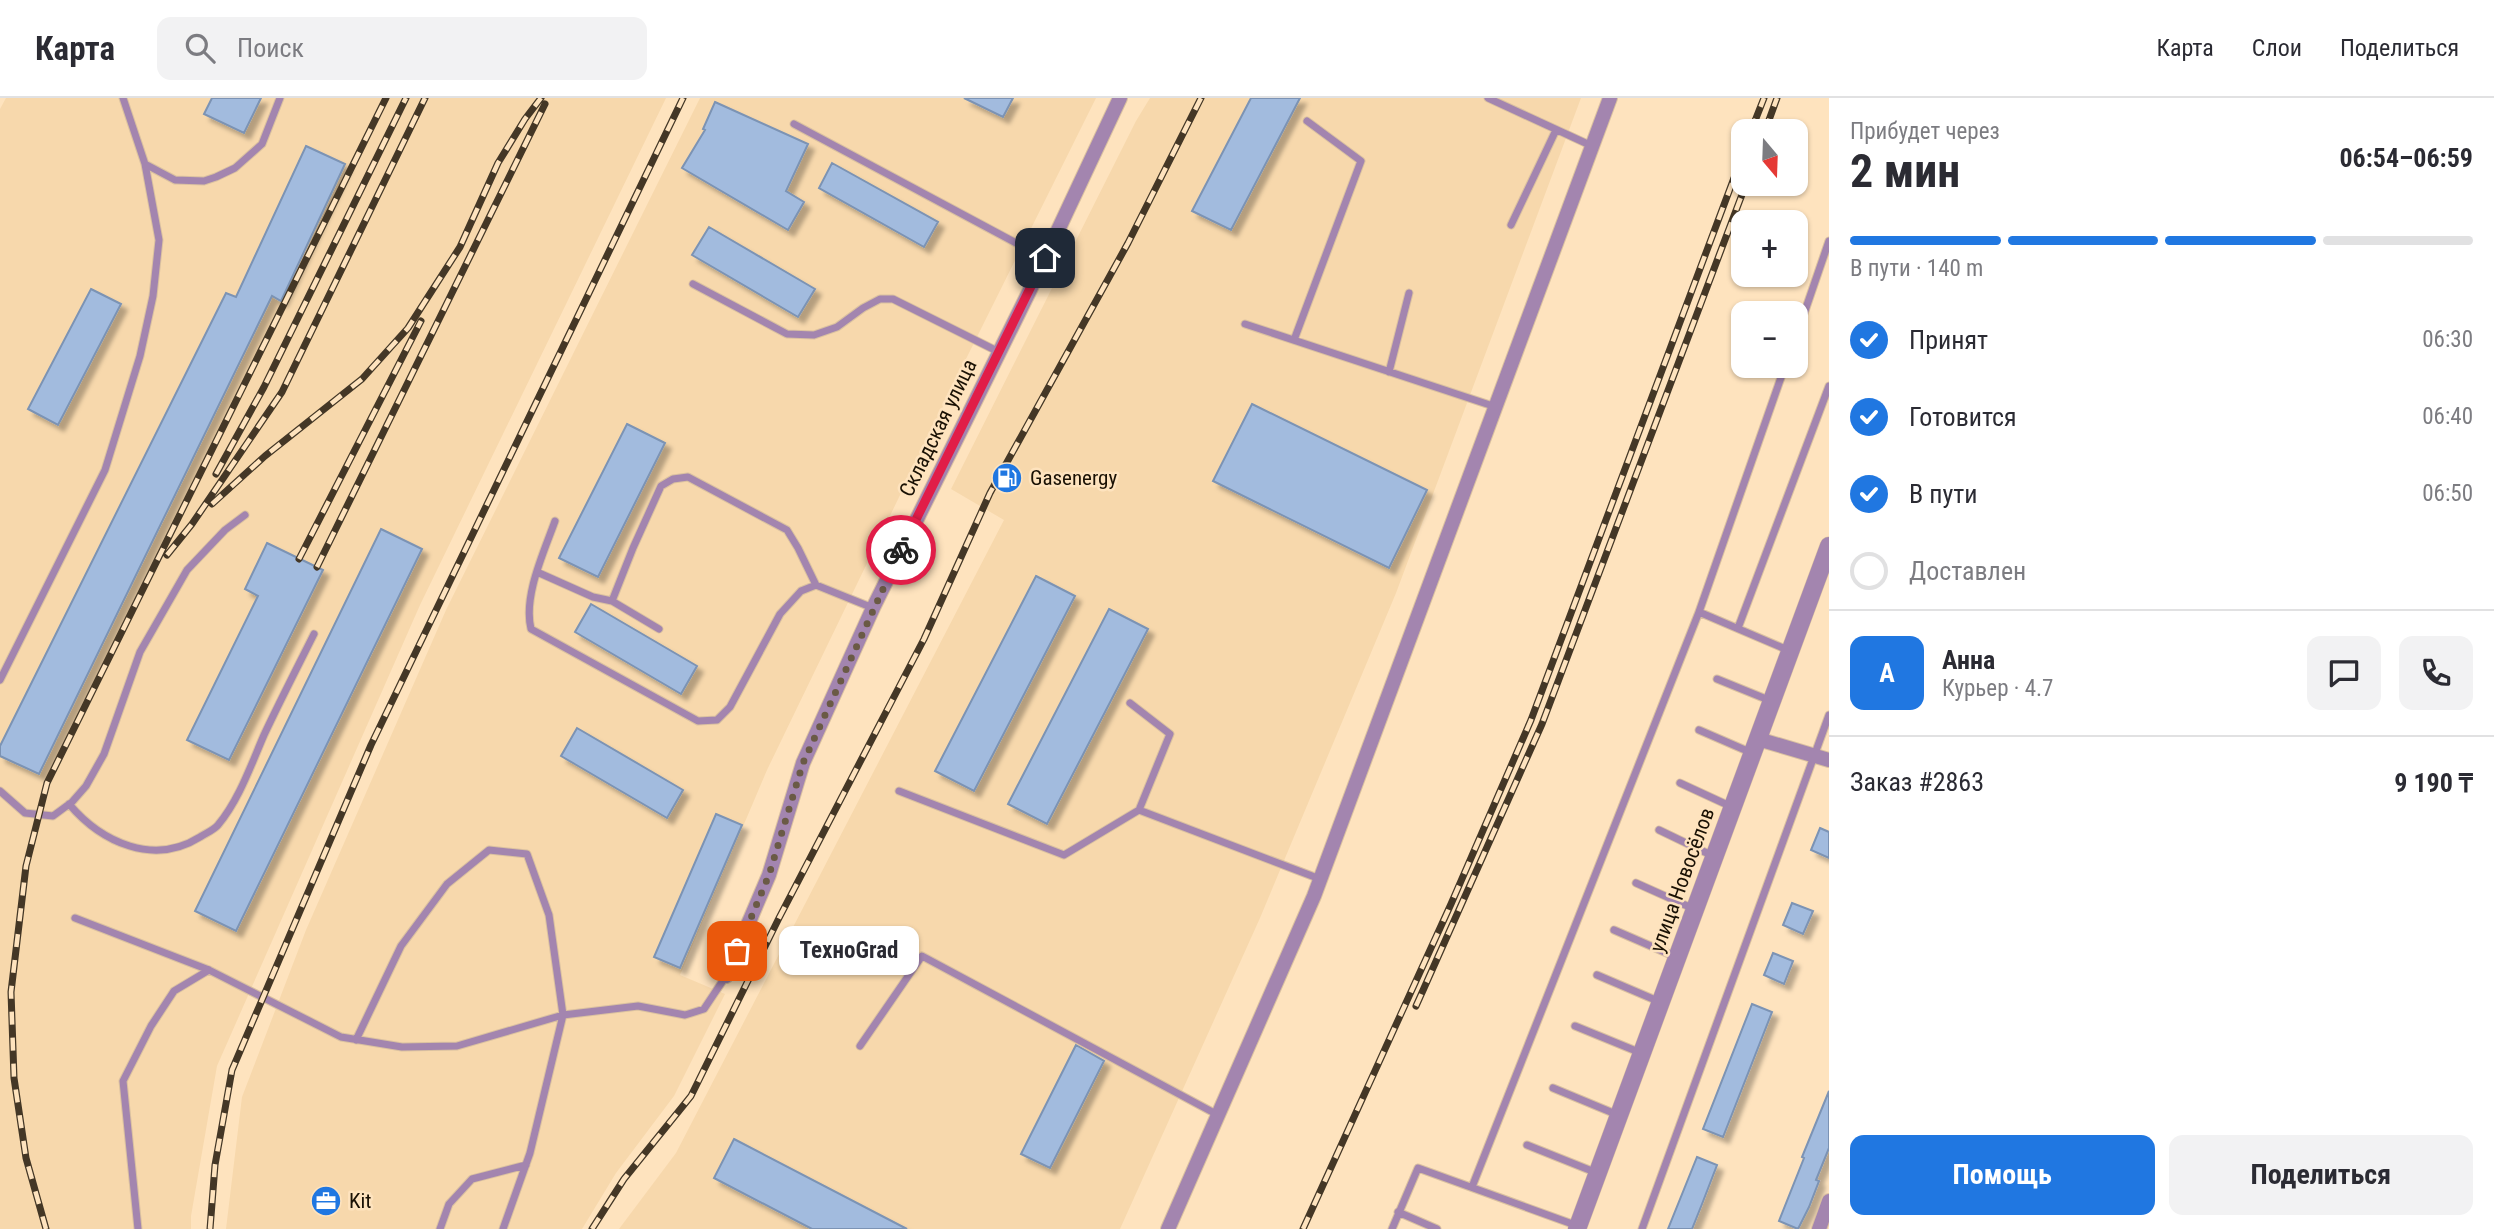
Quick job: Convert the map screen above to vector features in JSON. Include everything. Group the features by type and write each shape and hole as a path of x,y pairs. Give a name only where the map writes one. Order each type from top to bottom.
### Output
{"street":[{"name":"Складская улица","path":"726,976 769,875 803,763 873,608 1045,258 1120,98"},
{"path":"1168,1229 1321,879 1609,98"},
{"name":"улица Новосёлов","path":"1577,1227 1829,546"},
{"path":"1755,746 1814,755 1829,760"},
{"path":"1819,1229 1829,1201"}],"lane":[{"path":"0,680 105,470 140,356 153,296 159,240 145,164 123,98"},
{"path":"145,164 175,180 204,181 235,168 262,144 279,98"},
{"path":"1488,98 1592,146"},
{"path":"1294,340 1361,161 1307,121"},
{"path":"794,124 1045,258"},
{"path":"1511,225 1556,130"},
{"path":"1808,302 1829,241"},
{"path":"693,284 787,334 814,335 837,327 871,303 880,299 893,299 999,352"},
{"path":"1389,372 1409,293"},
{"path":"1245,324 1497,407"},
{"path":"1472,1187 1699,612 1782,378"},
{"path":"1738,628 1829,386"},
{"path":"612,601 661,486 673,479 688,477 787,530 816,585 873,608"},
{"path":"0,791 25,813 53,816 86,786 104,754 140,652 187,570 225,530 246,515"},
{"path":"555,521 537,572 528,616 531,629 698,722 717,720 730,707 780,614 801,591 816,585"},
{"path":"537,572 593,597 612,601 659,629"},
{"path":"1699,612 1790,652"},
{"path":"69,804 80,818 109,838 142,851 184,847 217,827 235,799 314,634"},
{"path":"1717,679 1772,702"},
{"path":"899,790 1064,855 1139,810 1170,734 1130,703"},
{"path":"1642,1229 1829,715"},
{"path":"1699,730 1755,746"},
{"path":"1680,783 1733,807"},
{"path":"1139,810 1321,879"},
{"path":"1659,830 1714,856"},
{"path":"356,1040 401,946 447,884 489,850 527,854 549,915 563,1015 526,1165 503,1229"},
{"path":"1636,883 1695,909"},
{"path":"75,918 209,970 341,1037 402,1047 457,1046 563,1015 638,1006 685,1015 704,1009 726,976"},
{"path":"1614,930 1677,958"},
{"path":"860,1046 922,956 1218,1115"},
{"path":"138,1229 123,1081 151,1026 174,991 209,970"},
{"path":"1597,975 1661,1002"},
{"path":"1575,1026 1642,1053"},
{"path":"1553,1088 1619,1116"},
{"path":"1527,1145 1597,1173"},
{"path":"440,1229 449,1204 472,1179 526,1165"},
{"path":"1392,1229 1418,1168 1577,1227"},
{"path":"1398,1212 1437,1229"}],"shaded area":[{"path":"6,98 666,98 420,605 217,1066 191,1229 0,1229 0,109"},
{"path":"700,98 1096,98 767,770 680,975 725,994 674,1096 616,1173 582,1229 226,1229 242,1097 306,930 446,610"},
{"path":"1150,98 1581,98 1396,593 1260,918 1120,1229 619,1229 676,1153 1004,520 951,489"}],"building":[{"path":"212,98 261,98 244,133 204,114"},
{"path":"964,98 1013,98 1003,117"},
{"path":"1251,98 1300,98 1231,230 1192,211"},
{"path":"715,102 808,144 786,191 804,202 788,230 682,168 705,130 703,129"},
{"path":"306,146 345,164 281,301 272,296 39,774 0,756 0,746 226,293 236,297"},
{"path":"832,163 938,222 924,247 819,188"},
{"path":"709,227 815,289 798,317 692,255"},
{"path":"91,289 121,304 58,425 28,409"},
{"path":"1252,404 1427,490 1389,568 1213,481"},
{"path":"627,424 665,443 598,577 559,558"},
{"path":"381,529 422,549 236,931 195,911"},
{"path":"267,543 323,570 229,760 187,740 258,596 245,589"},
{"path":"1036,576 1075,596 974,791 935,771"},
{"path":"591,604 697,666 681,694 575,632"},
{"path":"1109,609 1148,629 1047,824 1008,804"},
{"path":"577,728 683,790 667,818 561,756"},
{"path":"716,814 742,825 680,968 654,957"},
{"path":"1820,828 1829,832 1829,858 1811,850"},
{"path":"1792,903 1813,911 1803,934 1783,925"},
{"path":"1773,953 1793,961 1784,984 1764,975"},
{"path":"1752,1004 1772,1012 1723,1137 1703,1129"},
{"path":"1076,1045 1104,1061 1050,1168 1021,1154"},
{"path":"1829,1091 1829,1148 1816,1180 1819,1181 1798,1229 1779,1221"},
{"path":"734,1139 907,1229 812,1229 714,1178"},
{"path":"1697,1157 1717,1165 1692,1229 1668,1229"}],"railway":[{"path":"46,1229 26,1158 14,1078 11,992 26,866 47,783 386,98"},
{"path":"216,474 264,387 406,98"},
{"path":"167,555 192,524 282,392 425,98"},
{"path":"212,504 265,456 362,379 408,328 460,247 498,163 541,98"},
{"path":"210,1229 215,1165 232,1070 371,745 683,98"},
{"path":"592,1229 624,1179 691,1096 779,918 924,639 990,493 1128,243 1201,98"},
{"path":"1756,119 1764,98"},
{"path":"1769,119 1777,98"},
{"path":"317,567 545,104"},
{"path":"1303,1229 1451,904 1531,720 1731,186"},
{"path":"1416,1006 1542,724 1741,196"},
{"path":"299,559 421,321"}],"way so far":[{"path":"737,951 769,875 803,763 901,550"}],"place":[{"name":"Gasenergy","path":"1007,478"},
{"name":"ТехноGrad","path":"737,951"},
{"name":"Kit","path":"326,1201"}],"route":[{"path":"901,550 1045,258"}]}
